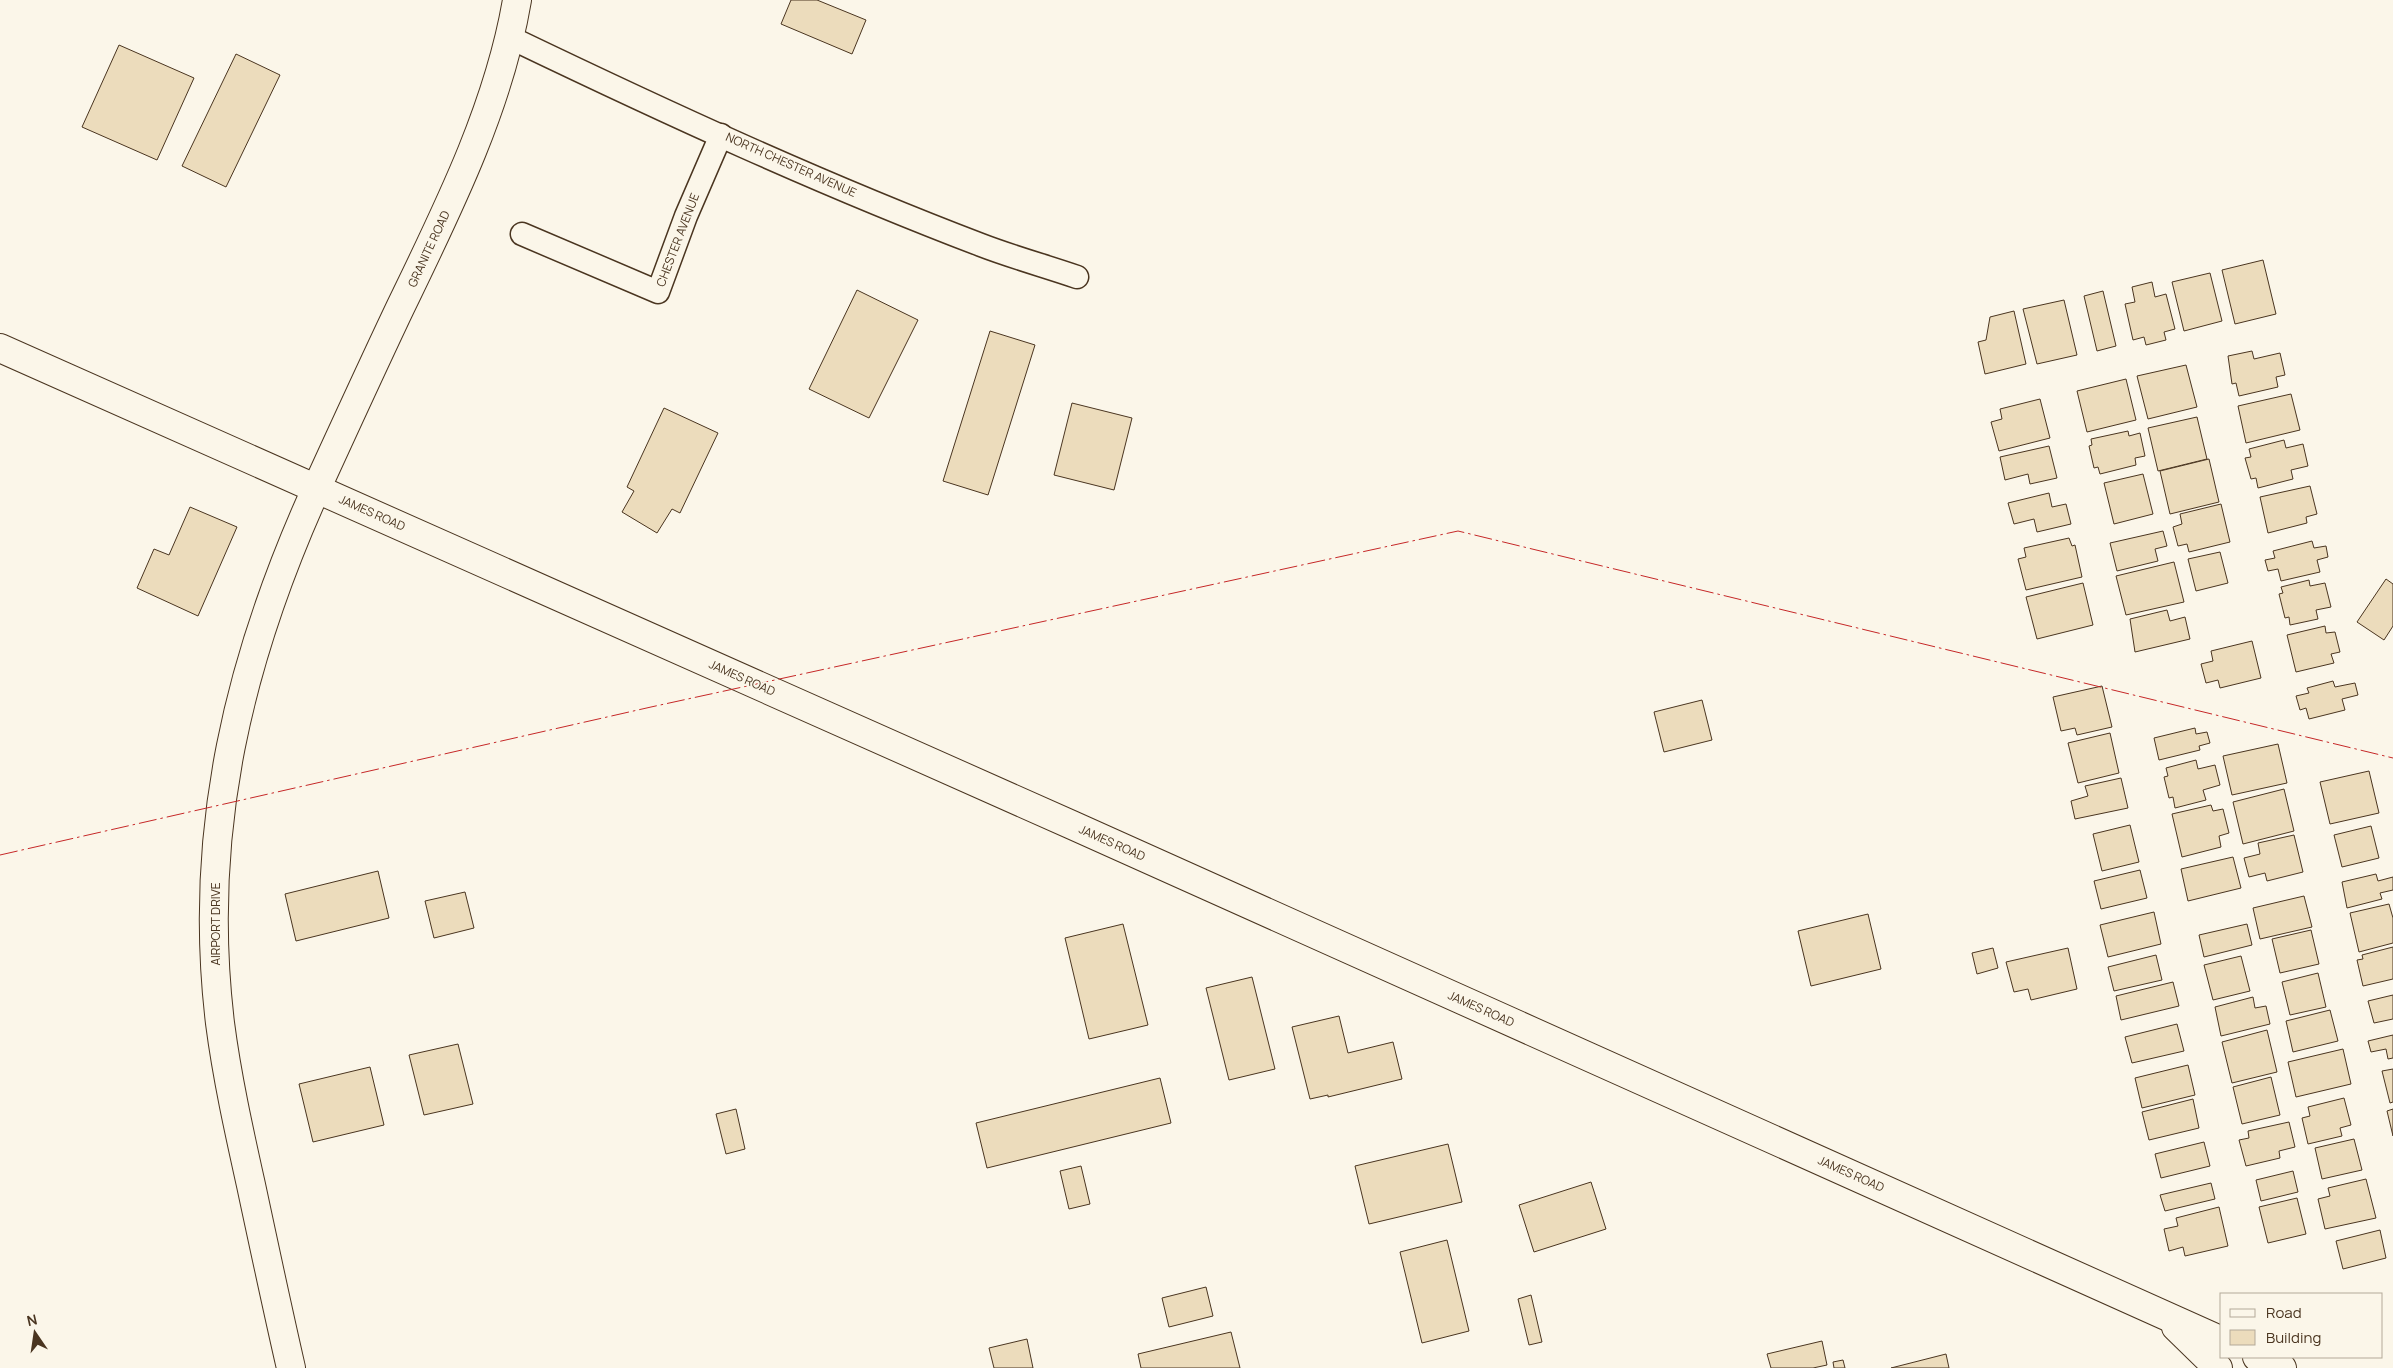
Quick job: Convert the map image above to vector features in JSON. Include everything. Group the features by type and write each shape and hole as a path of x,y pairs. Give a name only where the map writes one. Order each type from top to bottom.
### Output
{"main road":[{"name":"GRANITE ROAD","path":"316,489 444,218 473,146 511,38 517,0"},
{"name":"JAMES ROAD","path":"0,348 2220,1340"},
{"name":"AIRPORT DRIVE","path":"291,1368 229,1085 220,1020 216,964 215,890 219,824 228,760 245,680 281,571 316,489"},
{"path":"2162,1314 2218,1368"},
{"path":"2259,1358 2282,1368"}],"street":[{"name":"NORTH CHESTER AVENUE","path":"511,38 618,90 834,184 982,246 1078,277"},
{"name":"CHESTER AVENUE","path":"522,234 658,292 686,216 721,135"}],"building":[{"path":"791,0 817,0 866,20 852,54 781,24"},
{"path":"119,45 194,78 157,160 82,127"},
{"path":"236,54 280,75 226,187 182,166"},
{"path":"2263,260 2276,314 2235,324 2222,270"},
{"path":"2210,273 2222,321 2184,331 2172,282"},
{"path":"2152,282 2155,297 2166,294 2175,329 2164,332 2166,340 2146,345 2144,337 2133,340 2125,304 2135,302 2132,287"},
{"path":"857,290 918,320 869,418 809,389"},
{"path":"2103,291 2116,346 2097,351 2084,296"},
{"path":"2064,300 2077,355 2037,364 2023,309"},
{"path":"2014,311 2026,364 1985,374 1978,342 1986,340 1990,317"},
{"path":"990,331 1035,345 988,495 943,481"},
{"path":"2252,351 2254,359 2280,353 2285,375 2276,377 2278,387 2239,396 2236,383 2232,384 2228,356"},
{"path":"2186,365 2197,407 2148,419 2137,376"},
{"path":"2126,379 2136,420 2087,432 2077,391"},
{"path":"2291,394 2300,430 2246,443 2238,406"},
{"path":"2040,399 2050,438 1999,451 1991,422 2002,419 2000,409"},
{"path":"1072,403 1132,418 1114,490 1054,475"},
{"path":"664,408 718,433 680,513 672,509 657,533 622,512 634,491 627,487"},
{"path":"2197,417 2207,459 2158,471 2148,428"},
{"path":"2128,431 2129,436 2140,433 2145,456 2135,458 2136,465 2100,474 2098,467 2094,468 2089,446 2092,445 2091,439"},
{"path":"2284,440 2286,448 2303,444 2308,466 2291,470 2293,479 2258,488 2256,478 2251,479 2245,458 2251,457 2249,449"},
{"path":"2049,446 2057,478 2030,484 2028,474 2005,480 2000,457"},
{"path":"2209,459 2219,502 2170,514 2160,471"},
{"path":"2143,474 2153,514 2114,524 2104,483"},
{"path":"2310,486 2317,514 2306,517 2307,523 2268,533 2260,497"},
{"path":"2049,493 2052,507 2066,504 2071,524 2037,532 2034,519 2014,524 2008,503"},
{"path":"2221,504 2230,542 2189,552 2187,544 2178,546 2173,527 2182,524 2180,514"},
{"path":"190,507 237,527 198,616 137,588 154,549 169,555"},
{"path":"2163,531 2167,546 2155,549 2158,561 2117,571 2110,543"},
{"path":"2069,538 2072,546 2075,545 2082,577 2026,590 2018,559 2026,557 2024,548"},
{"path":"2312,541 2314,548 2326,546 2328,557 2317,560 2320,572 2281,581 2278,569 2268,571 2265,560 2275,558 2273,551"},
{"path":"2220,552 2228,583 2196,591 2188,559"},
{"path":"2174,562 2184,602 2126,615 2116,576"},
{"path":"2386,579 2393,584 2393,626 2384,640 2357,622"},
{"path":"2309,580 2310,586 2325,583 2331,607 2316,610 2318,619 2290,625 2289,617 2285,618 2279,594 2283,593 2281,587"},
{"path":"2083,583 2093,625 2037,639 2026,597"},
{"path":"2167,610 2170,621 2185,617 2190,639 2135,652 2130,619"},
{"path":"2325,626 2326,633 2335,632 2340,652 2331,654 2334,663 2296,672 2287,635"},
{"path":"2252,641 2261,678 2220,688 2218,680 2206,683 2201,664 2213,661 2211,651"},
{"path":"2333,681 2335,687 2355,683 2358,695 2342,699 2345,710 2309,719 2306,708 2300,710 2296,696 2309,693 2307,688"},
{"path":"2102,686 2112,727 2077,735 2075,728 2061,731 2053,697"},
{"path":"1702,700 1712,740 1664,752 1654,712"},
{"path":"2195,728 2196,734 2207,732 2210,743 2199,746 2200,750 2159,760 2154,738"},
{"path":"2110,733 2119,773 2078,783 2068,743"},
{"path":"2278,744 2287,783 2232,795 2223,756"},
{"path":"2196,760 2198,769 2215,765 2220,785 2203,790 2206,800 2175,808 2173,797 2169,798 2164,777 2168,776 2166,768"},
{"path":"2369,771 2379,813 2330,824 2320,782"},
{"path":"2121,778 2128,808 2075,819 2071,801 2088,796 2085,786"},
{"path":"2284,789 2294,831 2243,844 2233,802"},
{"path":"2211,805 2213,811 2223,809 2229,833 2219,836 2221,847 2182,857 2172,814"},
{"path":"2130,825 2139,862 2102,871 2093,834"},
{"path":"2371,826 2379,858 2342,867 2334,835"},
{"path":"2294,835 2303,872 2267,881 2265,873 2249,877 2244,858 2260,854 2258,843"},
{"path":"2233,857 2241,888 2188,901 2181,869"},
{"path":"2140,870 2147,898 2101,909 2094,881"},
{"path":"378,871 389,918 296,941 285,894"},
{"path":"2376,874 2378,881 2393,877 2393,890 2380,893 2382,899 2347,908 2342,882"},
{"path":"465,892 474,928 434,938 425,901"},
{"path":"2304,896 2312,927 2260,939 2253,908"},
{"path":"2389,904 2393,918 2393,943 2359,952 2350,913"},
{"path":"2154,912 2161,944 2108,957 2100,925"},
{"path":"1868,914 1881,969 1811,986 1798,931"},
{"path":"1123,924 1148,1025 1089,1039 1065,938"},
{"path":"2247,924 2252,945 2204,957 2199,935"},
{"path":"2311,930 2319,964 2280,973 2272,939"},
{"path":"2393,947 2393,979 2363,986 2357,960 2363,959 2362,955"},
{"path":"1993,948 1998,968 1977,974 1972,953"},
{"path":"2068,948 2077,989 2031,1000 2028,989 2014,992 2006,962"},
{"path":"2156,955 2162,980 2114,991 2108,967"},
{"path":"2241,956 2250,991 2213,1000 2204,965"},
{"path":"2318,973 2326,1007 2290,1015 2282,982"},
{"path":"1252,977 1275,1069 1229,1080 1206,988"},
{"path":"2173,982 2179,1006 2121,1020 2116,996"},
{"path":"2393,995 2393,1019 2374,1023 2368,1001"},
{"path":"2253,997 2255,1008 2266,1006 2270,1024 2221,1036 2215,1007"},
{"path":"2330,1010 2338,1041 2293,1052 2286,1021"},
{"path":"1339,1016 1348,1053 1393,1042 1402,1079 1328,1097 1328,1095 1310,1099 1292,1027"},
{"path":"2177,1024 2184,1051 2132,1063 2125,1037"},
{"path":"2267,1030 2277,1072 2232,1083 2222,1042"},
{"path":"2393,1035 2393,1058 2388,1059 2386,1049 2371,1052 2368,1041"},
{"path":"458,1044 473,1104 424,1115 409,1055"},
{"path":"2343,1049 2351,1084 2296,1097 2288,1062"},
{"path":"2188,1065 2195,1095 2142,1108 2135,1078"},
{"path":"370,1067 384,1125 313,1142 299,1084"},
{"path":"2393,1069 2393,1102 2390,1103 2382,1071"},
{"path":"2271,1077 2280,1115 2242,1124 2233,1087"},
{"path":"1160,1078 1171,1123 987,1168 976,1123"},
{"path":"2344,1098 2351,1125 2340,1128 2342,1136 2308,1144 2302,1118 2310,1116 2308,1107"},
{"path":"2193,1099 2199,1128 2149,1140 2142,1112"},
{"path":"736,1109 745,1149 726,1154 716,1114"},
{"path":"2393,1109 2393,1136 2387,1111"},
{"path":"2289,1122 2295,1147 2279,1151 2280,1158 2246,1166 2239,1140 2249,1138 2248,1131"},
{"path":"2354,1139 2362,1170 2322,1179 2315,1148"},
{"path":"2204,1142 2210,1166 2161,1178 2155,1154"},
{"path":"1448,1144 1462,1202 1369,1224 1355,1166"},
{"path":"1081,1166 1090,1204 1069,1209 1060,1171"},
{"path":"2293,1171 2298,1192 2261,1201 2256,1180"},
{"path":"2366,1179 2376,1218 2325,1229 2318,1199 2330,1196 2328,1188"},
{"path":"1591,1182 1606,1229 1534,1252 1519,1205"},
{"path":"2211,1183 2215,1199 2165,1211 2160,1195"},
{"path":"2297,1198 2306,1234 2268,1243 2259,1207"},
{"path":"2219,1207 2228,1246 2185,1256 2183,1247 2169,1251 2164,1229 2178,1226 2176,1218"},
{"path":"2380,1230 2386,1258 2343,1269 2336,1241"},
{"path":"1447,1240 1469,1331 1422,1343 1400,1252"},
{"path":"1206,1287 1213,1316 1169,1327 1162,1298"},
{"path":"1531,1295 1542,1342 1529,1345 1518,1299"},
{"path":"1231,1332 1240,1368 1141,1368 1138,1354"},
{"path":"1027,1339 1033,1368 994,1368 989,1348"},
{"path":"1822,1341 1827,1365 1813,1368 1771,1368 1767,1354"},
{"path":"1946,1354 1949,1368 1891,1368"},
{"path":"1843,1360 1845,1368 1834,1368 1833,1362"}],"power":[{"path":"0,855 651,707 1458,531 2393,758"}]}
